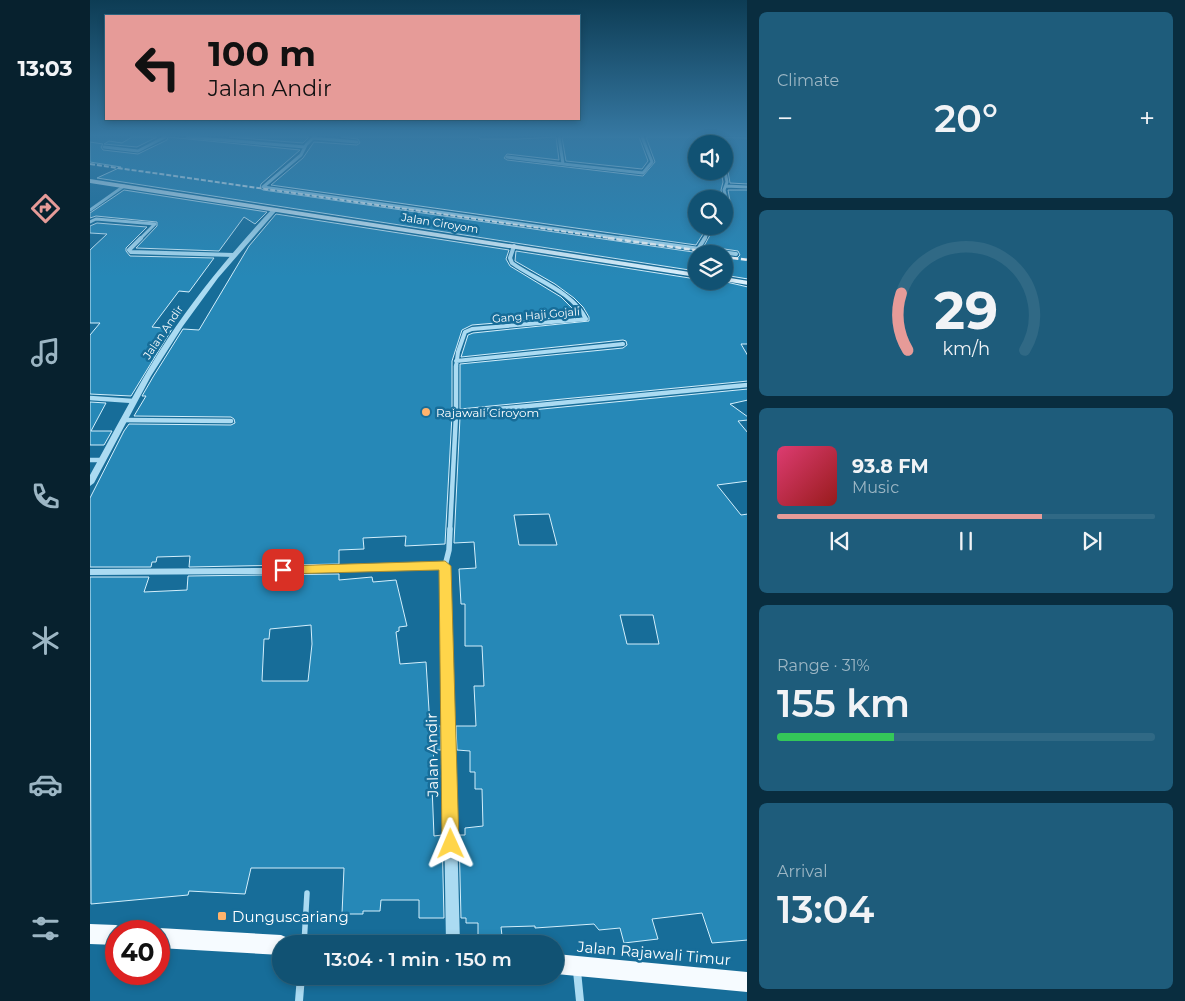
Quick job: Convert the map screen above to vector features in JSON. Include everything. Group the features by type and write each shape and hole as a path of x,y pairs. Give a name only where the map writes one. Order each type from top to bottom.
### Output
{"main road":[{"name":"Jalan Ciroyom","path":"108,184 688,274"},
{"path":"733,280 747,283"},
{"path":"90,934 105,935"},
{"path":"170,939 272,944"},
{"name":"Jalan Rajawali Timur","path":"566,965 747,982"}],"street":[{"path":"266,184 262,187 688,248"},
{"path":"90,210 124,186"},
{"path":"724,190 726,186 747,187"},
{"name":"Jalan Andir","path":"90,483 123,420 175,334 234,255 275,209"},
{"path":"90,222 96,219 155,224 129,250 131,252 234,255"},
{"name":"Gang Haji Gojali","path":"456,361 460,340 465,332 472,329 586,319 580,309 568,298 512,264 510,258 514,246"},
{"path":"456,361 623,344"},
{"name":"Jalan Andir","path":"453,935 445,566 449,550 456,414 456,361"},
{"path":"456,414 747,385"},
{"path":"90,398 134,401"},
{"path":"123,420 231,421"},
{"path":"90,460 102,460"},
{"path":"90,572 265,571 445,566"},
{"path":"566,965 580,1001"},
{"path":"299,1001 300,985"}],"lane":[{"path":"305,935 307,893"}],"building":[{"path":"134,184 261,184 260,188 263,190 688,251 688,270"},
{"path":"723,184 721,190 688,190 688,235 702,235 696,245 271,185"},
{"path":"124,190 267,212 255,224 244,217 219,251 136,248 157,226 157,222 96,216 90,218 90,213"},
{"path":"733,190 747,190 747,279 733,276 733,257 737,258 740,255 738,251 733,250 733,245 705,245 710,235 733,235"},
{"path":"276,214 509,250 506,259 510,266 561,297 580,316 472,325 462,330 452,361 452,415 445,544 405,546 406,536 363,538 364,549 339,550 339,564 189,567 190,556 157,557 156,562 152,562 151,567 90,567 90,498 129,424 231,425 235,423 231,417 134,416 146,396 142,396 183,329 199,330 249,246"},
{"path":"97,223 147,227 126,248 130,256 214,258 189,292 179,291 152,327 172,329 131,396 90,394 90,335 100,323 90,323 90,250 107,234 90,233 90,226"},
{"path":"516,251 688,278 688,290 733,290 733,284 747,287 747,344 741,344 747,354 747,381 460,409 460,364 623,348 627,345 626,341 623,340 461,357 468,335 473,333 589,321 589,317 583,307 555,284 515,261"},
{"path":"747,389 747,400 730,404 747,416 747,420 738,421 747,432 747,481 717,485 741,515 747,514 747,940 712,943 702,913 652,919 658,939 624,943 620,928 599,930 594,924 535,928 535,926 501,927 502,935 478,935 478,923 466,923 466,918 461,918 459,835 465,835 465,828 483,826 482,789 475,789 475,772 470,772 470,751 457,750 456,726 476,726 474,686 484,686 482,646 465,646 465,604 461,604 459,569 476,568 474,542 454,543 460,417","holes":["549,514 557,545 519,545 514,515","620,615 653,615 659,644 627,644"]},
{"path":"90,402 106,403 91,431 112,431 104,445 90,445"},
{"path":"339,574 339,580 372,577 373,582 396,580 407,626 399,627 399,631 396,632 400,664 426,662 430,726 441,726 441,750 433,750 434,761 431,761 434,836 442,835 444,918 419,918 419,900 381,900 380,911 363,911 363,914 342,914 344,868 251,868 245,894 189,891 188,895 91,904 90,577 149,577 144,592 187,590 188,576","holes":["311,625 312,644 308,681 262,681 264,639 269,639 270,629"]}],"railway":[{"path":"229,184 617,239"},
{"path":"608,238 688,249"},
{"path":"733,258 747,260"}],"place":[{"name":"Rajawali Ciroyom","path":"426,412"},
{"name":"Dunguscariang","path":"222,916"}],"route":[{"path":"283,570 445,566 451,844"}]}
